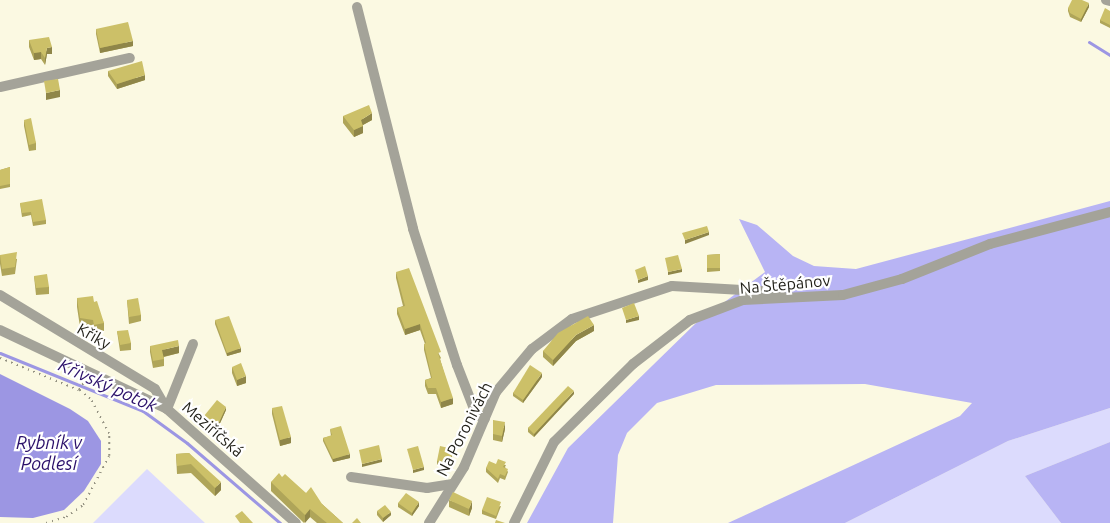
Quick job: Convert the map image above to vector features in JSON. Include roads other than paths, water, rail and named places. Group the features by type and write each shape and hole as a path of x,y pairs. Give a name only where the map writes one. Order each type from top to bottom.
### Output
{"street":[{"path":"357,7 414,229 457,365 476,414 485,419"},
{"path":"0,87 130,58"},
{"name":"Na Štěpánov","path":"514,523 554,442 633,364 690,320 743,300 801,295 843,295 892,282 990,244 1110,212"},
{"name":"Na Poronivách","path":"429,523 453,484 496,392 532,349 572,319 672,286 741,287 801,295"},
{"name":"Křiky","path":"0,296 155,389 166,409"},
{"name":"Meziříčská","path":"0,330 166,409 296,523"},
{"path":"166,409 193,344"},
{"path":"351,477 427,488 453,484"}],"water":[{"name":"Rybník v Podlesí","path":"0,374 70,409 88,421 101,441 101,464 84,491 64,510 33,518 0,517"}],"waterway":[{"path":"1089,42 1110,55"},
{"name":"Křivský potok","path":"0,353 143,411 187,443 280,523"}]}
